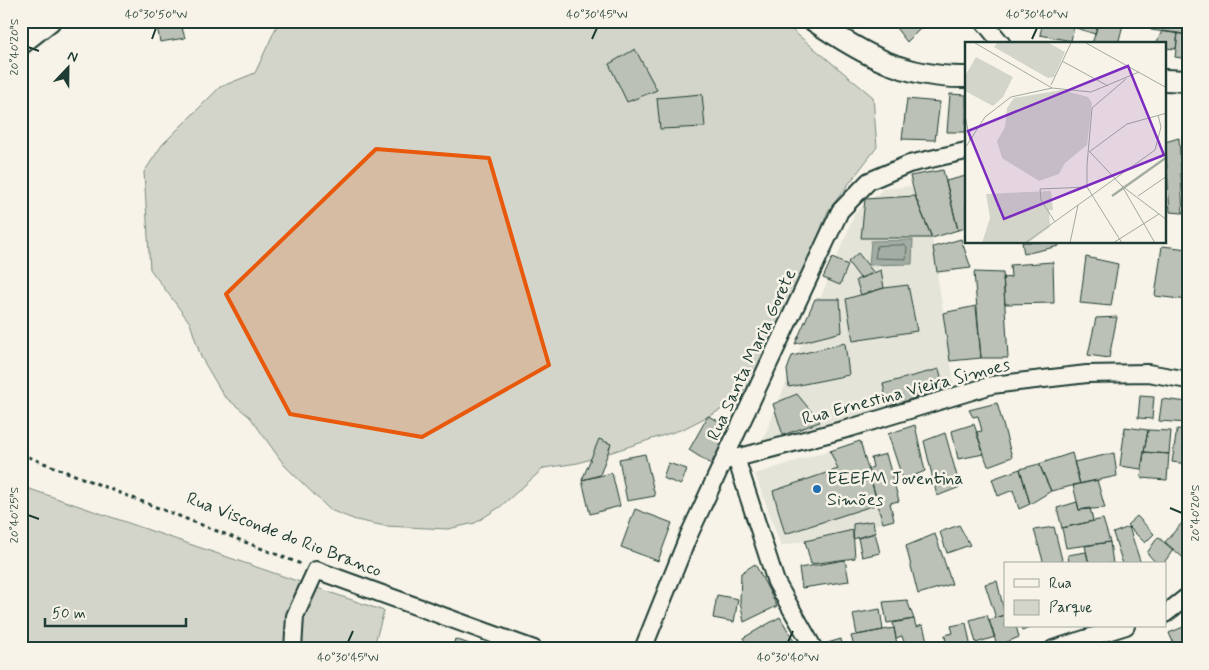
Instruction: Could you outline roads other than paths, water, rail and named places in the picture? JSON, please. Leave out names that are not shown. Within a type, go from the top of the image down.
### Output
[{"type":"street","points":[[21,44],[50,21]]},
{"type":"street","points":[[814,21],[856,50],[900,69],[950,77],[965,77]]},
{"type":"street","points":[[983,21],[1000,42]]},
{"type":"street","name":"Rua Santa Maria Gorete","points":[[643,649],[688,537],[731,459],[840,211],[869,181],[909,164],[965,151]]},
{"type":"street","name":"Rua Ernestina Vieira Simoes","points":[[731,459],[850,428],[992,385],[1054,376],[1087,374],[1148,373],[1188,380]]},
{"type":"street","points":[[731,459],[776,582],[814,649]]},
{"type":"street","name":"Rua Visconde do Rio Branco","points":[[293,649],[295,616],[316,570],[534,649]]},
{"type":"street","points":[[1166,613],[1188,596]]},
{"type":"street","points":[[1053,649],[1120,628]]},
{"type":"water","points":[[913,240],[912,264],[869,265],[871,241]]},
{"type":"place","name":"EEEFM Joventina Simões","points":[[817,489]]}]
